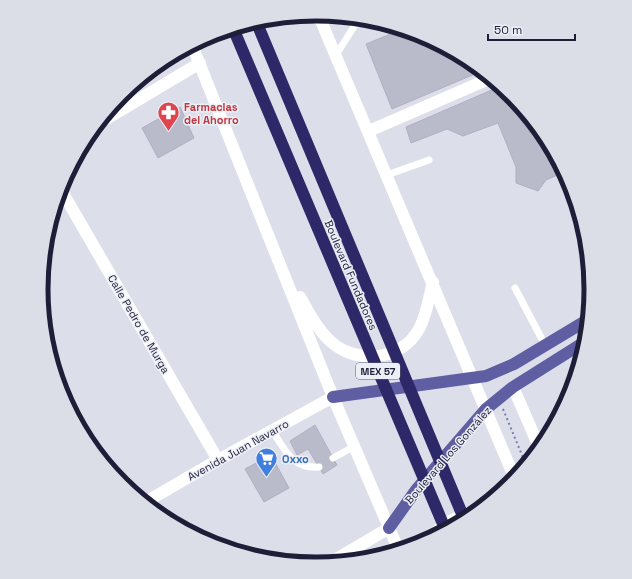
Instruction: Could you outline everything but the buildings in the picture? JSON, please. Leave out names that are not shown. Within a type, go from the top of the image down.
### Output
[{"type":"highway","name":"Boulevard Fundadores","points":[[259,27],[462,515]]},
{"type":"highway","name":"Boulevard Fundadores","points":[[235,33],[444,525]]},
{"type":"main road","points":[[321,21],[513,472]]},
{"type":"main road","points":[[194,50],[333,397],[397,546]]},
{"type":"main road","points":[[110,117],[200,64]]},
{"type":"main road","points":[[369,131],[485,81]]},
{"type":"main road","name":"Calle Pedro de Murga","points":[[65,196],[218,460]]},
{"type":"main road","points":[[280,263],[326,338],[340,349],[356,356],[373,357],[393,353],[408,344],[420,327],[433,282]]},
{"type":"main road","points":[[333,397],[474,379],[494,373],[514,364],[582,323]]},
{"type":"main road","name":"Boulevard Los González","points":[[389,528],[416,490],[486,409],[513,387],[578,346]]},
{"type":"main road","points":[[513,387],[537,442]]},
{"type":"main road","name":"Avenida Juan Navarro","points":[[149,500],[218,460],[333,397]]},
{"type":"main road","points":[[442,526],[445,523],[460,516]]},
{"type":"main road","points":[[341,557],[389,528]]},
{"type":"lane","points":[[336,55],[353,23]]},
{"type":"lane","points":[[387,175],[429,160]]},
{"type":"lane","points":[[515,288],[546,345]]},
{"type":"lane","points":[[272,430],[289,456],[297,464],[319,467]]},
{"type":"lane","points":[[333,458],[355,446]]},
{"type":"place","name":"Farmacias del Ahorro","points":[[168,132]]},
{"type":"place","name":"Oxxo","points":[[267,478]]}]
